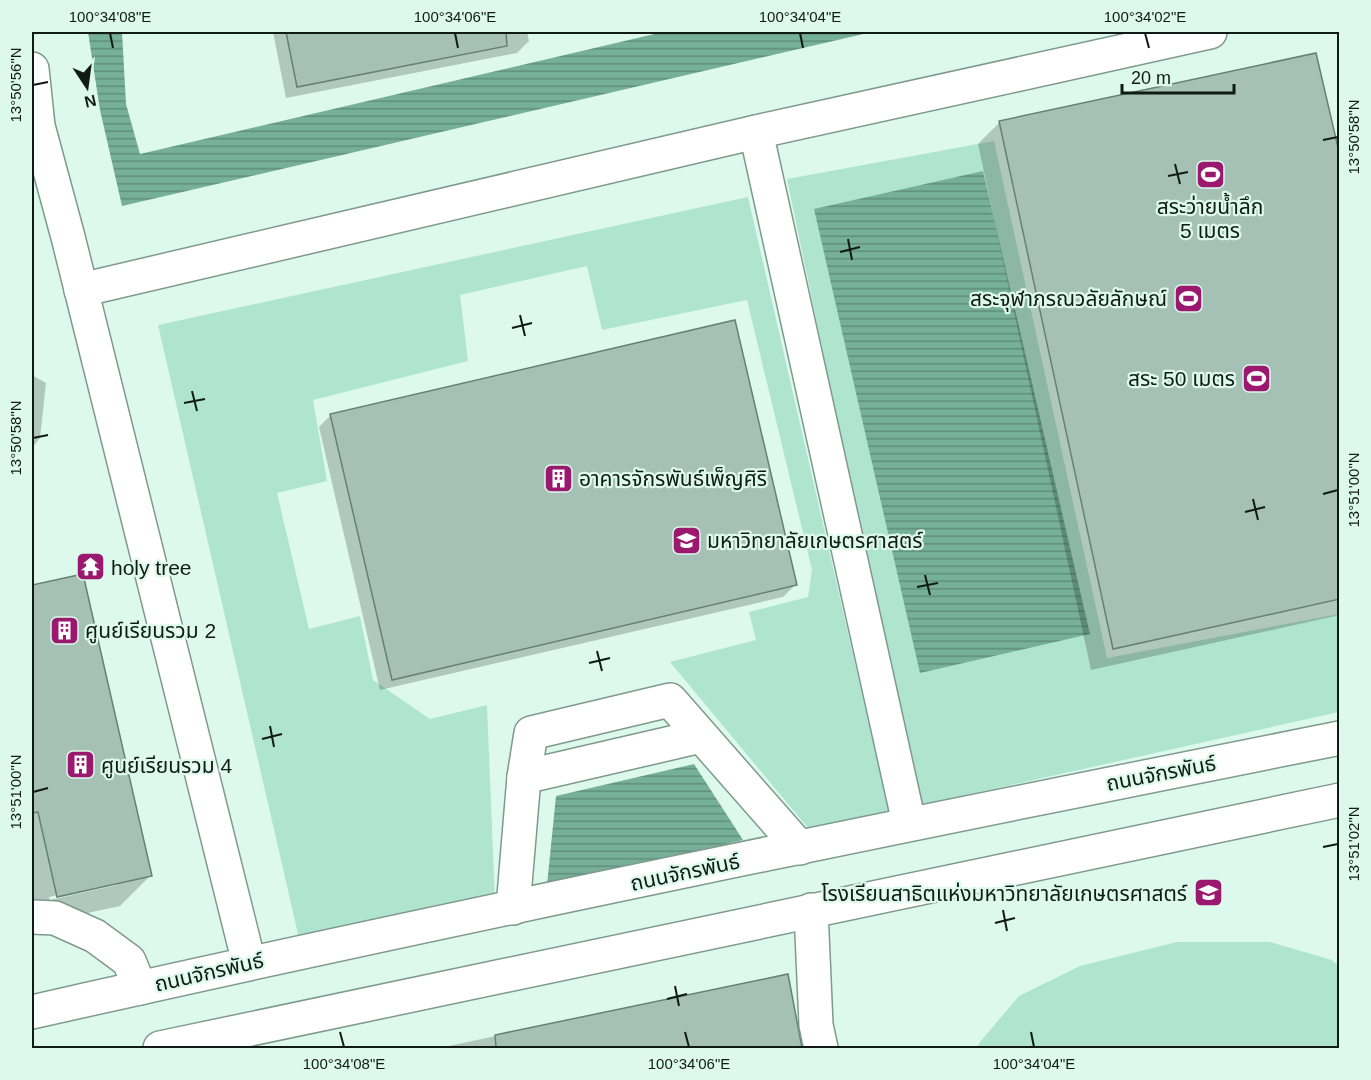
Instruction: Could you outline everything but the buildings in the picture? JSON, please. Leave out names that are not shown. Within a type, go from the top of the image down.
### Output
[{"type":"lane","points":[[81,290],[756,132],[1210,32]]},
{"type":"lane","points":[[32,69],[35,127],[81,290],[249,963]]},
{"type":"lane","points":[[756,132],[909,823]]},
{"type":"lane","points":[[513,908],[524,777],[531,733],[670,700],[800,848]]},
{"type":"lane","points":[[524,777],[701,736]]},
{"type":"lane","name":"ถนนจักรพันธ์","points":[[32,1012],[249,963],[800,848],[909,823],[1340,738]]},
{"type":"lane","points":[[160,1048],[1340,800]]},
{"type":"lane","points":[[811,910],[816,1025],[821,1048]]},
{"type":"lane","points":[[32,917],[55,918],[95,936],[129,961],[140,988]]},
{"type":"shaded area","points":[[88,32],[122,32],[126,104],[140,154],[663,32],[872,32],[122,206],[100,110]]},
{"type":"shaded area","points":[[994,141],[1107,658],[1339,614],[1339,712],[917,806],[787,179]]},
{"type":"shaded area","points":[[983,171],[1090,634],[920,673],[814,209]]},
{"type":"shaded area","points":[[748,197],[890,816],[813,834],[670,662],[756,640],[749,612],[808,597],[812,570],[747,300],[602,330],[587,266],[460,295],[468,361],[313,400],[327,481],[277,493],[309,629],[360,616],[373,680],[430,719],[487,705],[495,902],[301,947],[158,325]]},
{"type":"shaded area","points":[[694,764],[743,840],[547,885],[556,796]]},
{"type":"shaded area","points":[[1177,942],[1270,942],[1332,960],[1339,966],[1339,1048],[977,1048],[1019,996],[1080,966]]},
{"type":"place","name":"สระว่ายน้ำลึก 5 เมตร","points":[[1210,175]]},
{"type":"place","name":"สระจุฬาภรณวลัยลักษณ์","points":[[1188,298]]},
{"type":"place","name":"สระ 50 เมตร","points":[[1256,378]]},
{"type":"place","name":"อาคารจักรพันธ์เพ็ญศิริ","points":[[558,478]]},
{"type":"place","name":"มหาวิทยาลัยเกษตรศาสตร์","points":[[686,540]]},
{"type":"place","name":"holy tree","points":[[90,567]]},
{"type":"place","name":"ศูนย์เรียนรวม 2","points":[[64,630]]},
{"type":"place","name":"ศูนย์เรียนรวม 4","points":[[80,765]]},
{"type":"place","name":"โรงเรียนสาธิตแห่งมหาวิทยาลัยเกษตรศาสตร์","points":[[1208,893]]}]
